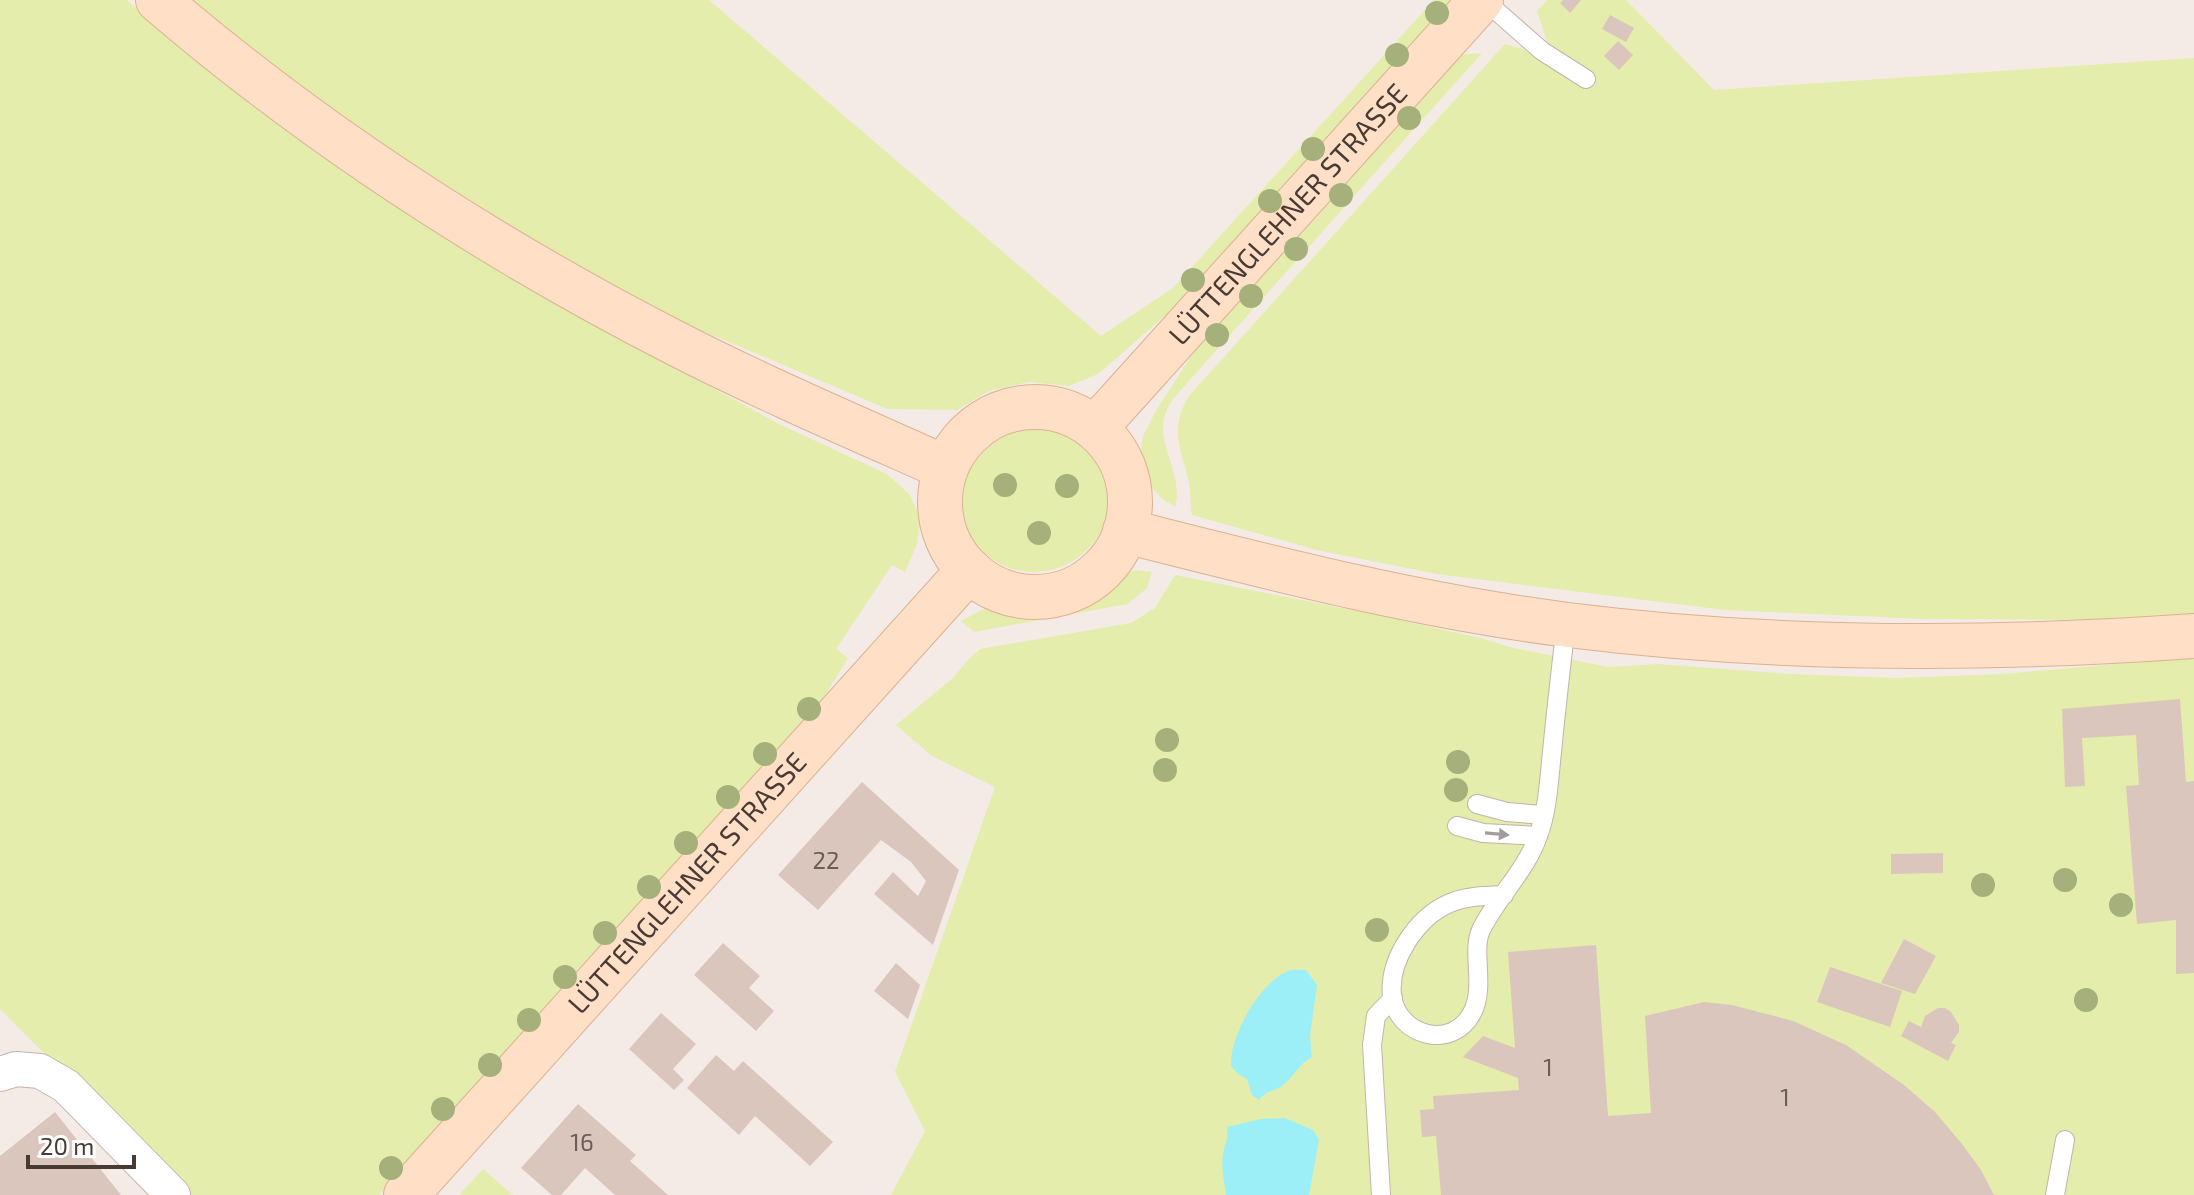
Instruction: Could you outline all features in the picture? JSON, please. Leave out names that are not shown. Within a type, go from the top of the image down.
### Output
[{"type":"main road","points":[[158,0],[326,130],[439,208],[545,273],[692,351],[803,405],[946,468]]},
{"type":"main road","name":"LÜTTENGLEHNER STRASSE","points":[[1095,428],[1483,0]]},
{"type":"main road","points":[[1013,409],[1056,410],[1081,418],[1095,428],[1119,458],[1130,496],[1125,531],[1117,548],[1100,570],[1078,586],[1042,597],[1004,592],[969,570],[949,541],[943,524],[941,486],[955,451],[980,424],[1013,409]]},
{"type":"main road","points":[[1125,531],[1374,591],[1566,625],[1670,636],[1795,644],[1923,647],[2065,645],[2194,636]]},
{"type":"main road","name":"LÜTTENGLEHNER STRASSE","points":[[406,1195],[969,570]]},
{"type":"street","points":[[0,1074],[16,1069],[40,1071],[66,1086],[173,1195]]},
{"type":"lane","points":[[1483,0],[1542,51],[1586,79]]},
{"type":"lane","points":[[1504,895],[1471,896],[1447,904],[1423,922],[1397,960],[1392,981],[1393,998],[1399,1015],[1420,1033],[1437,1036],[1457,1030],[1472,1015],[1479,996],[1480,932],[1523,868],[1538,836],[1566,625]]},
{"type":"lane","points":[[1477,804],[1507,812],[1543,815]]},
{"type":"lane","points":[[1457,826],[1483,833],[1538,836]]},
{"type":"lane","points":[[1381,1195],[1372,1045],[1376,1016],[1393,998]]},
{"type":"lane","points":[[2055,1195],[2065,1140]]},
{"type":"green space","points":[[0,0],[127,0],[145,16],[534,291],[779,424],[887,474],[910,495],[920,518],[917,544],[905,572],[892,565],[836,649],[848,658],[818,707],[379,1195],[185,1195],[0,1009]]},
{"type":"green space","points":[[188,0],[709,0],[1101,336],[1173,288],[1434,0],[1458,0],[1183,300],[1098,374],[1069,386],[1029,382],[989,391],[957,410],[887,409],[684,323],[557,255],[344,121]]},
{"type":"green space","points":[[1547,0],[1626,0],[1714,90],[2194,58],[2194,614],[2116,620],[1924,619],[1725,610],[1437,574],[1317,550],[1192,515],[1189,483],[1178,440],[1179,420],[1188,397],[1505,44],[1540,54],[1583,82],[1595,84],[1549,47],[1537,11]]},
{"type":"green space","points":[[1482,53],[1172,400],[1163,429],[1176,484],[1175,507],[1160,497],[1149,484],[1141,453],[1143,436],[1202,339],[1458,55]]},
{"type":"green space","points":[[1034,422],[1063,428],[1087,444],[1103,468],[1109,497],[1103,526],[1087,550],[1063,566],[1034,572],[1005,566],[981,550],[965,526],[959,497],[965,468],[981,444],[1005,428]]},
{"type":"green space","points":[[1135,570],[1152,572],[1147,588],[1128,604],[974,632],[961,621],[991,605],[1053,609],[1083,598],[1115,577]]},
{"type":"green space","points":[[1175,575],[1382,616],[1608,667],[1658,664],[1896,678],[2004,674],[2194,657],[2194,1195],[891,1195],[925,1131],[895,1072],[995,787],[932,756],[896,725],[953,678],[980,649],[1131,623],[1155,608]]},
{"type":"green space","points":[[483,1169],[513,1195],[459,1195]]},
{"type":"water","points":[[1306,970],[1317,985],[1310,1036],[1312,1057],[1282,1086],[1259,1100],[1252,1095],[1247,1079],[1231,1066],[1235,1040],[1248,1012],[1267,986],[1288,971]]},
{"type":"water","points":[[1285,1118],[1313,1130],[1319,1140],[1309,1195],[1226,1195],[1222,1164],[1227,1127],[1261,1119]]},
{"type":"building","points":[[1563,0],[1581,0],[1570,13],[1560,3]]},
{"type":"building","points":[[1610,15],[1634,28],[1626,42],[1602,29]]},
{"type":"building","points":[[1618,41],[1633,55],[1619,70],[1604,56]]},
{"type":"building","points":[[2180,699],[2186,782],[2194,781],[2194,973],[2176,974],[2176,920],[2137,924],[2126,786],[2139,785],[2136,735],[2082,738],[2085,786],[2065,787],[2062,709]]},
{"type":"building","points":[[862,782],[959,870],[933,945],[874,894],[893,872],[918,896],[926,881],[911,862],[881,840],[818,910],[778,875]]},
{"type":"building","points":[[1943,853],[1943,873],[1891,874],[1891,854]]},
{"type":"building","points":[[1904,939],[1936,956],[1915,994],[1881,983]]},
{"type":"building","points":[[723,943],[760,976],[749,988],[774,1011],[756,1031],[694,975]]},
{"type":"building","points":[[1596,945],[1608,1116],[1651,1113],[1645,1016],[1704,1002],[1732,1005],[1793,1021],[1846,1045],[1904,1085],[1935,1112],[1962,1144],[1994,1195],[1441,1195],[1436,1136],[1422,1137],[1420,1110],[1434,1109],[1433,1096],[1519,1090],[1518,1078],[1463,1057],[1483,1036],[1515,1048],[1508,952]]},
{"type":"building","points":[[896,963],[920,985],[908,1019],[874,991]]},
{"type":"building","points":[[1830,967],[1902,991],[1890,1027],[1817,1002]]},
{"type":"building","points":[[1938,1008],[1951,1012],[1959,1025],[1959,1032],[1951,1043],[1956,1045],[1948,1061],[1901,1036],[1909,1021],[1921,1027],[1925,1016]]},
{"type":"building","points":[[661,1013],[696,1044],[673,1069],[684,1080],[674,1090],[629,1049]]},
{"type":"building","points":[[716,1055],[734,1071],[743,1061],[833,1142],[810,1166],[755,1116],[739,1135],[687,1088]]},
{"type":"building","points":[[578,1104],[636,1155],[630,1161],[668,1195],[615,1195],[585,1168],[561,1195],[552,1195],[521,1168]]},
{"type":"building","points":[[55,1112],[121,1195],[0,1195],[0,1156]]}]
